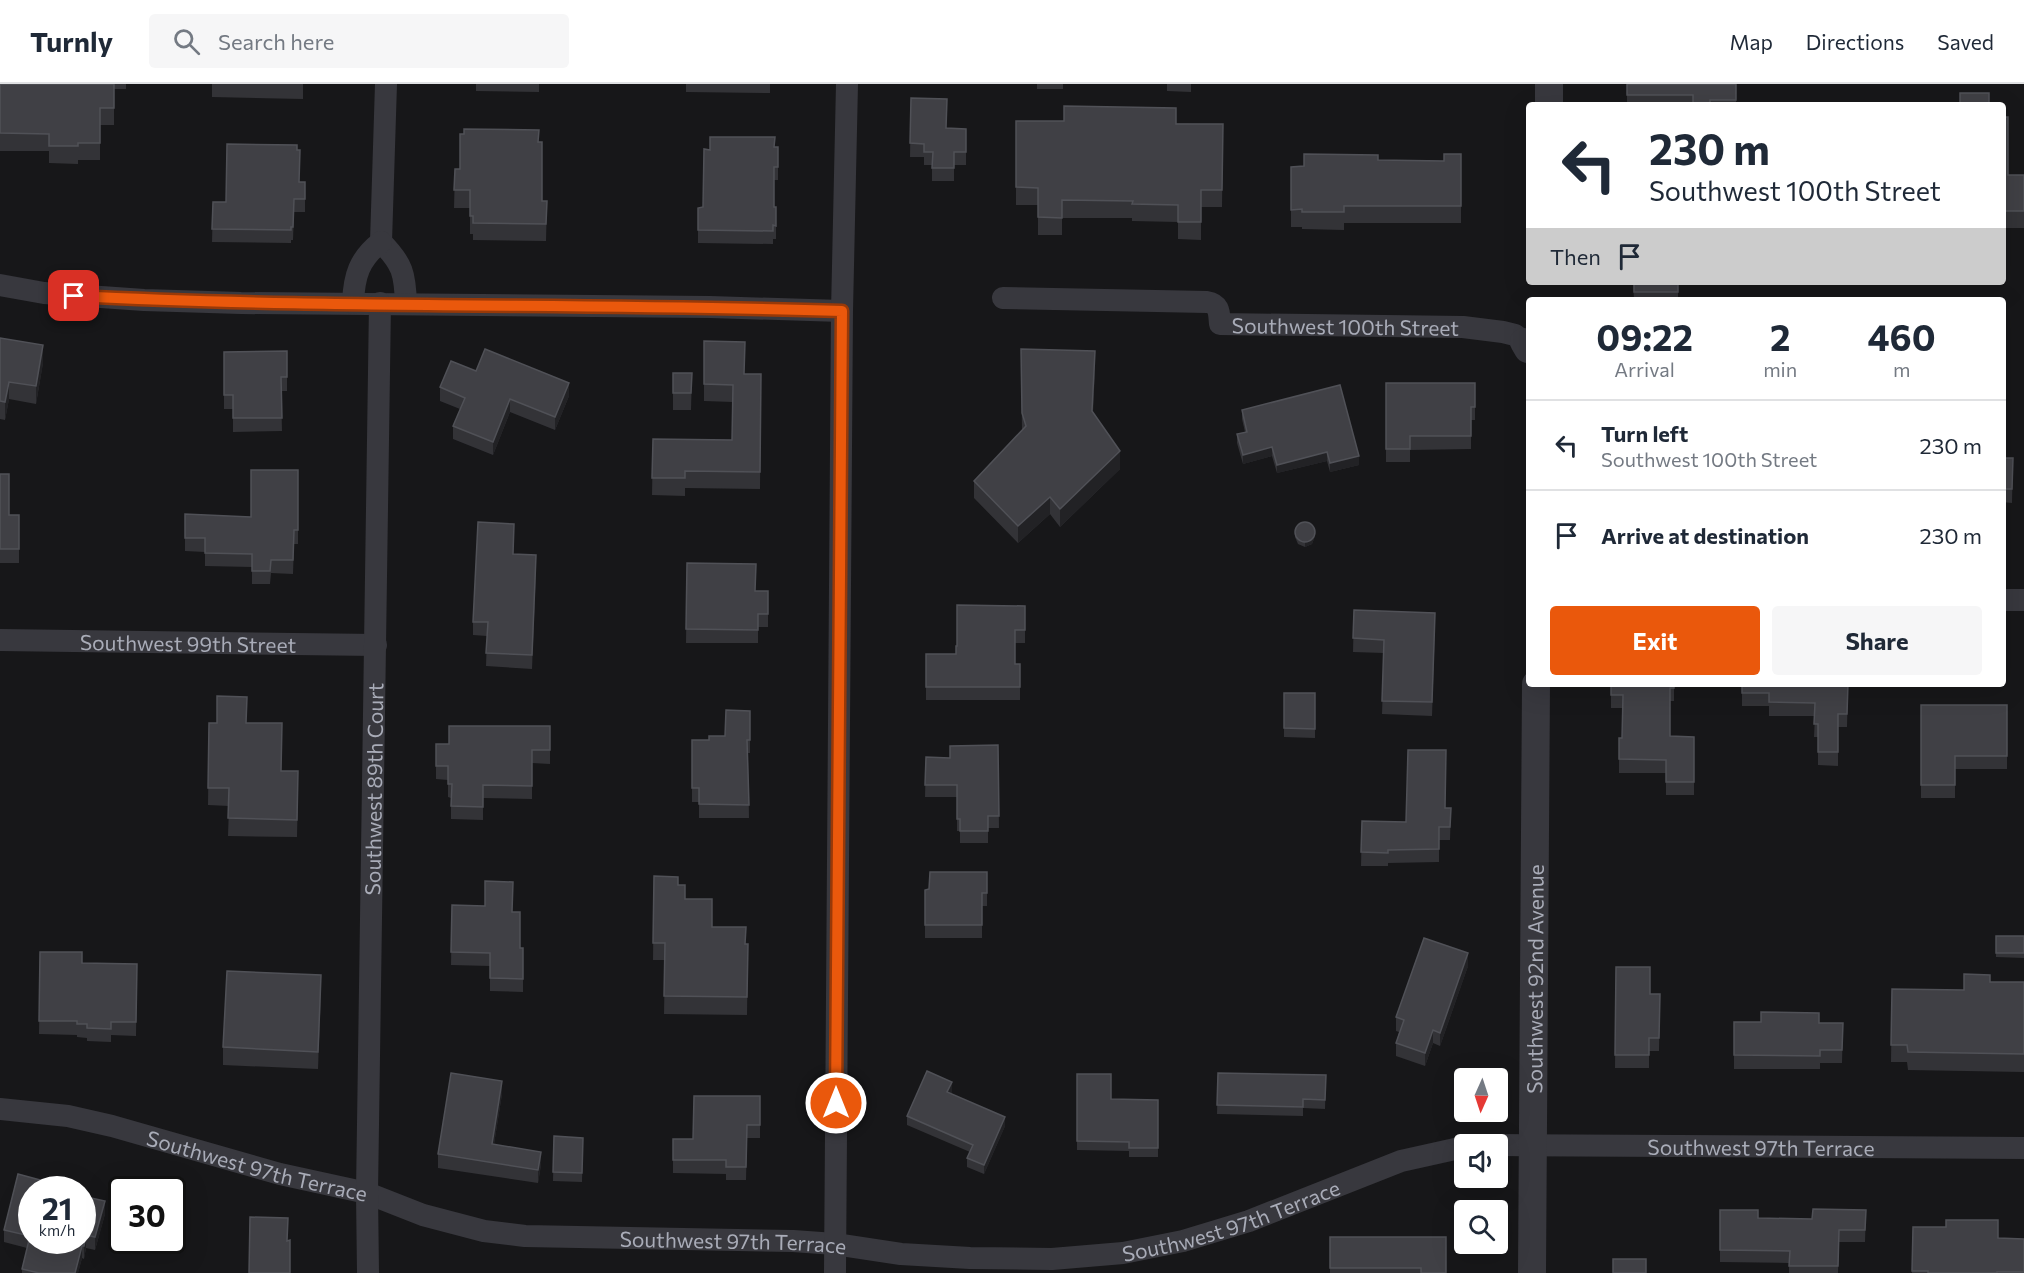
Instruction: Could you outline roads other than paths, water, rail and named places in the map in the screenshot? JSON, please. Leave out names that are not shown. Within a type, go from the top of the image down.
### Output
[{"type":"street","points":[[386,84],[381,242],[396,257],[402,271],[406,304]]},
{"type":"street","points":[[835,1273],[842,311],[847,84]]},
{"type":"street","points":[[1549,84],[1549,102]]},
{"type":"street","points":[[353,303],[356,277],[362,263],[369,252],[381,242]]},
{"type":"street","points":[[0,285],[44,293],[132,300],[710,307],[842,311]]},
{"type":"street","name":"Southwest 100th Street","points":[[1003,297],[1207,302],[1213,303],[1218,308],[1220,324],[1462,327],[1515,335],[1526,345]]},
{"type":"street","name":"Southwest 89th Court","points":[[368,1273],[367,1193],[380,303]]},
{"type":"street","points":[[2006,600],[2024,600]]},
{"type":"street","name":"Southwest 99th Street","points":[[0,640],[376,645]]},
{"type":"street","name":"Southwest 92nd Avenue","points":[[1532,1273],[1536,687]]},
{"type":"street","name":"Southwest 97th Terrace","points":[[0,1109],[68,1116],[112,1126],[280,1174],[367,1193],[448,1223],[506,1235],[835,1244],[901,1254],[1000,1259],[1087,1258],[1152,1249],[1249,1221],[1401,1161],[1454,1149]]},
{"type":"street","name":"Southwest 97th Terrace","points":[[1508,1145],[2024,1148]]}]
